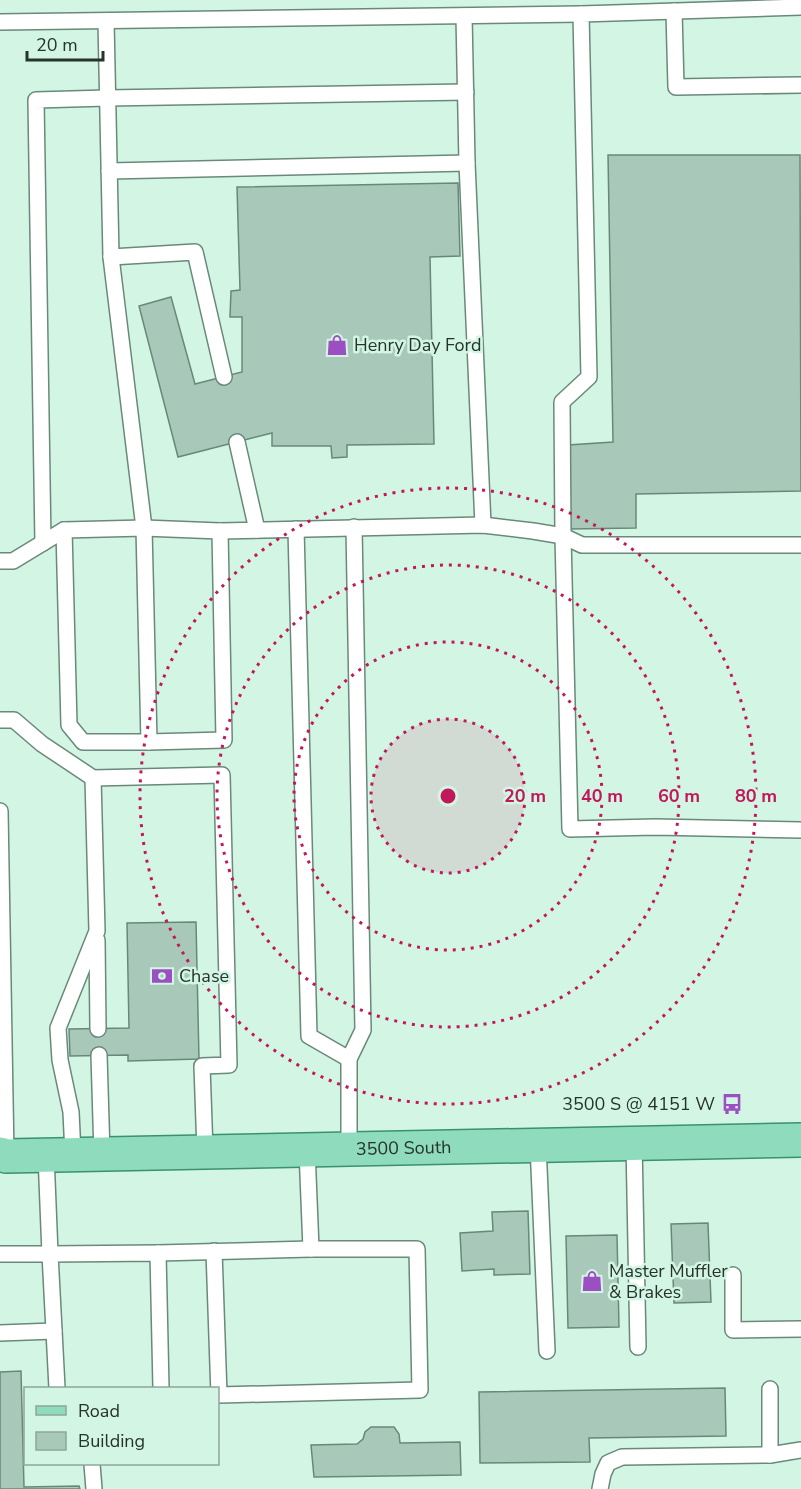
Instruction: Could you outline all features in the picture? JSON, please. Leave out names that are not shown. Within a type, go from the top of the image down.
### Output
[{"type":"main road","name":"3500 South","points":[[2,1156],[801,1140]]},
{"type":"lane","points":[[0,22],[581,14],[801,7]]},
{"type":"lane","points":[[674,11],[676,87],[801,85]]},
{"type":"lane","points":[[581,14],[589,377],[562,402],[570,829],[655,827],[801,830]]},
{"type":"lane","points":[[464,16],[467,163],[483,525]]},
{"type":"lane","points":[[106,21],[111,257],[144,528],[149,742]]},
{"type":"lane","points":[[43,543],[36,100],[466,92]]},
{"type":"lane","points":[[109,171],[467,163]]},
{"type":"lane","points":[[111,257],[195,252],[224,377]]},
{"type":"lane","points":[[237,442],[257,530]]},
{"type":"lane","points":[[0,561],[13,561],[64,530],[144,528],[220,531],[483,525],[563,536],[582,545],[801,545]]},
{"type":"lane","points":[[296,528],[309,1036],[349,1059]]},
{"type":"lane","points":[[349,1149],[349,1059],[363,1030],[354,528]]},
{"type":"lane","points":[[64,530],[69,726],[83,742],[224,740],[220,531]]},
{"type":"lane","points":[[0,720],[14,720],[42,744],[93,778],[222,775],[229,1065],[202,1066],[205,1152]]},
{"type":"lane","points":[[93,778],[98,1029]]},
{"type":"lane","points":[[0,811],[2,1156]]},
{"type":"lane","points":[[74,1154],[71,1112],[60,1060],[58,1028],[97,931]]},
{"type":"lane","points":[[57,1387],[50,1254],[99,1055]]},
{"type":"lane","points":[[634,1143],[638,1347]]},
{"type":"lane","points":[[538,1145],[547,1351]]},
{"type":"lane","points":[[307,1150],[310,1249]]},
{"type":"lane","points":[[0,1254],[417,1249],[420,1390],[219,1395]]},
{"type":"lane","points":[[213,1251],[219,1387]]},
{"type":"lane","points":[[158,1253],[161,1387]]},
{"type":"lane","points":[[733,1275],[734,1330],[801,1329]]},
{"type":"lane","points":[[0,1333],[54,1331]]},
{"type":"lane","points":[[770,1389],[770,1455]]},
{"type":"lane","points":[[600,1489],[608,1463],[622,1457],[770,1455],[801,1450]]},
{"type":"lane","points":[[92,1465],[94,1489]]},
{"type":"building","points":[[608,155],[800,155],[801,491],[636,494],[636,528],[569,529],[568,445],[613,442]]},
{"type":"building","name":"Henry Day Ford","points":[[458,183],[460,256],[430,257],[434,444],[347,445],[347,457],[332,458],[331,446],[272,446],[272,433],[178,457],[139,306],[171,297],[195,384],[242,372],[242,317],[230,317],[231,291],[240,290],[237,187]]},
{"type":"building","name":"Chase","points":[[196,922],[199,1059],[128,1061],[128,1055],[70,1056],[69,1029],[129,1028],[127,923]]},
{"type":"building","points":[[528,1211],[530,1274],[494,1275],[494,1269],[462,1271],[460,1233],[493,1231],[492,1212]]},
{"type":"building","points":[[708,1223],[711,1302],[674,1303],[671,1224]]},
{"type":"building","name":"Master Muffler & Brakes","points":[[617,1235],[619,1327],[568,1328],[566,1236]]},
{"type":"building","points":[[21,1371],[24,1487],[79,1486],[80,1489],[0,1489],[0,1372]]},
{"type":"building","points":[[725,1388],[726,1436],[589,1438],[590,1462],[480,1463],[479,1392]]},
{"type":"building","points":[[371,1427],[394,1427],[399,1434],[400,1443],[460,1442],[461,1475],[314,1477],[311,1445],[357,1444]]},
{"type":"place","name":"Henry Day Ford","points":[[337,345]]},
{"type":"place","name":"Chase","points":[[162,976]]},
{"type":"place","name":"3500 S @ 4151 W","points":[[732,1104]]},
{"type":"place","name":"Master Muffler & Brakes","points":[[592,1281]]}]
